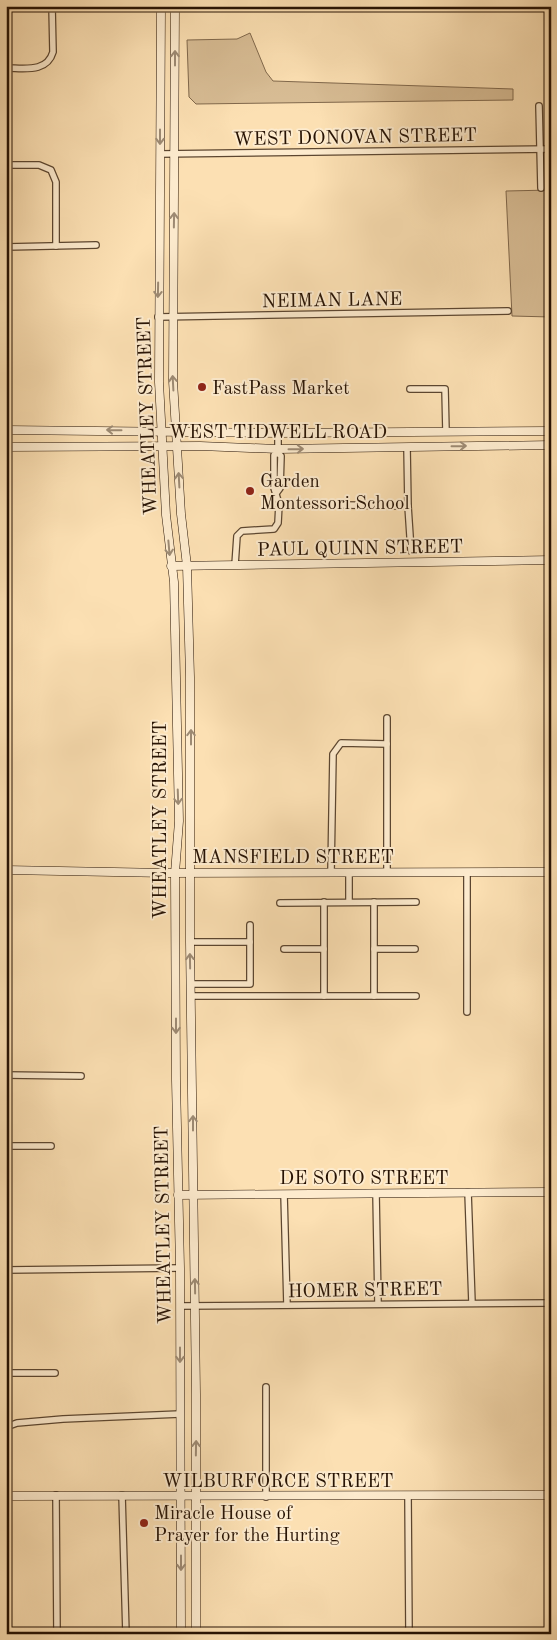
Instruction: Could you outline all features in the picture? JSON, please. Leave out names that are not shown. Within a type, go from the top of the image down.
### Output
[{"type":"main road","name":"WHEATLEY STREET","points":[[161,6],[158,317],[170,566],[174,582],[179,821],[175,873],[176,1088],[180,1268],[181,1634]]},
{"type":"main road","name":"WHEATLEY STREET","points":[[175,6],[173,381],[181,514],[187,566],[190,668],[190,942],[196,1394],[196,1634]]},
{"type":"main road","name":"WEST TIDWELL ROAD","points":[[6,430],[278,434],[551,431]]},
{"type":"main road","points":[[41,430],[42,447]]},
{"type":"main road","points":[[484,432],[485,445]]},
{"type":"main road","name":"WEST TIDWELL ROAD","points":[[6,447],[178,446],[278,451],[551,445]]},
{"type":"main road","name":"PAUL QUINN STREET","points":[[170,566],[551,560]]},
{"type":"main road","points":[[176,669],[190,668]]},
{"type":"main road","points":[[177,771],[191,770]]},
{"type":"main road","name":"MANSFIELD STREET","points":[[6,870],[175,873],[551,872]]},
{"type":"main road","points":[[176,984],[191,984]]},
{"type":"main road","points":[[176,1088],[193,1088]]},
{"type":"main road","name":"DE SOTO STREET","points":[[178,1195],[551,1192]]},
{"type":"main road","points":[[180,1394],[196,1394]]},
{"type":"main road","name":"WILBURFORCE STREET","points":[[6,1496],[551,1495]]},
{"type":"street","points":[[6,68],[44,66],[51,59],[53,52],[52,6]]},
{"type":"street","points":[[539,106],[540,188]]},
{"type":"street","name":"WEST DONOVAN STREET","points":[[160,154],[551,149]]},
{"type":"street","points":[[6,165],[46,166],[54,176],[56,190],[56,246]]},
{"type":"street","points":[[6,247],[96,245]]},
{"type":"street","name":"NEIMAN LANE","points":[[158,317],[508,311]]},
{"type":"street","points":[[410,390],[445,389],[446,432]]},
{"type":"street","points":[[236,565],[237,536],[242,532],[274,530],[278,523],[279,504],[277,492],[274,488],[274,455],[278,451],[278,434]]},
{"type":"street","points":[[406,447],[408,456],[408,506],[411,551]]},
{"type":"street","points":[[279,504],[408,506]]},
{"type":"street","points":[[386,718],[386,872]]},
{"type":"street","points":[[331,872],[333,754],[342,743],[386,744]]},
{"type":"street","points":[[348,872],[349,902]]},
{"type":"street","points":[[467,872],[467,1012]]},
{"type":"street","points":[[324,902],[324,996]]},
{"type":"street","points":[[374,902],[374,996]]},
{"type":"street","points":[[280,903],[416,902]]},
{"type":"street","points":[[191,984],[250,984],[250,925]]},
{"type":"street","points":[[190,942],[250,942]]},
{"type":"street","points":[[374,949],[415,948]]},
{"type":"street","points":[[284,949],[324,949]]},
{"type":"street","points":[[191,996],[416,996]]},
{"type":"street","points":[[6,1075],[81,1076]]},
{"type":"street","points":[[6,1146],[51,1146]]},
{"type":"street","points":[[468,1192],[472,1304]]},
{"type":"street","points":[[376,1193],[378,1304]]},
{"type":"street","points":[[284,1194],[287,1305]]},
{"type":"street","points":[[6,1270],[180,1268]]},
{"type":"street","name":"HOMER STREET","points":[[180,1306],[551,1303]]},
{"type":"street","points":[[6,1373],[55,1373]]},
{"type":"street","points":[[266,1387],[266,1496]]},
{"type":"street","points":[[6,1427],[17,1423],[64,1419],[180,1414]]},
{"type":"street","points":[[56,1495],[57,1634]]},
{"type":"street","points":[[122,1496],[126,1634]]},
{"type":"street","points":[[408,1496],[409,1633]]},
{"type":"shaded area","points":[[250,33],[266,72],[273,81],[513,89],[513,100],[196,104],[189,97],[187,40],[237,39]]},
{"type":"shaded area","points":[[551,190],[551,317],[512,316],[506,191]]},
{"type":"place","name":"FastPass Market","points":[[202,387]]},
{"type":"place","name":"Garden Montessori School","points":[[250,491]]},
{"type":"place","name":"Miracle House of Prayer for the Hurting","points":[[144,1523]]}]
